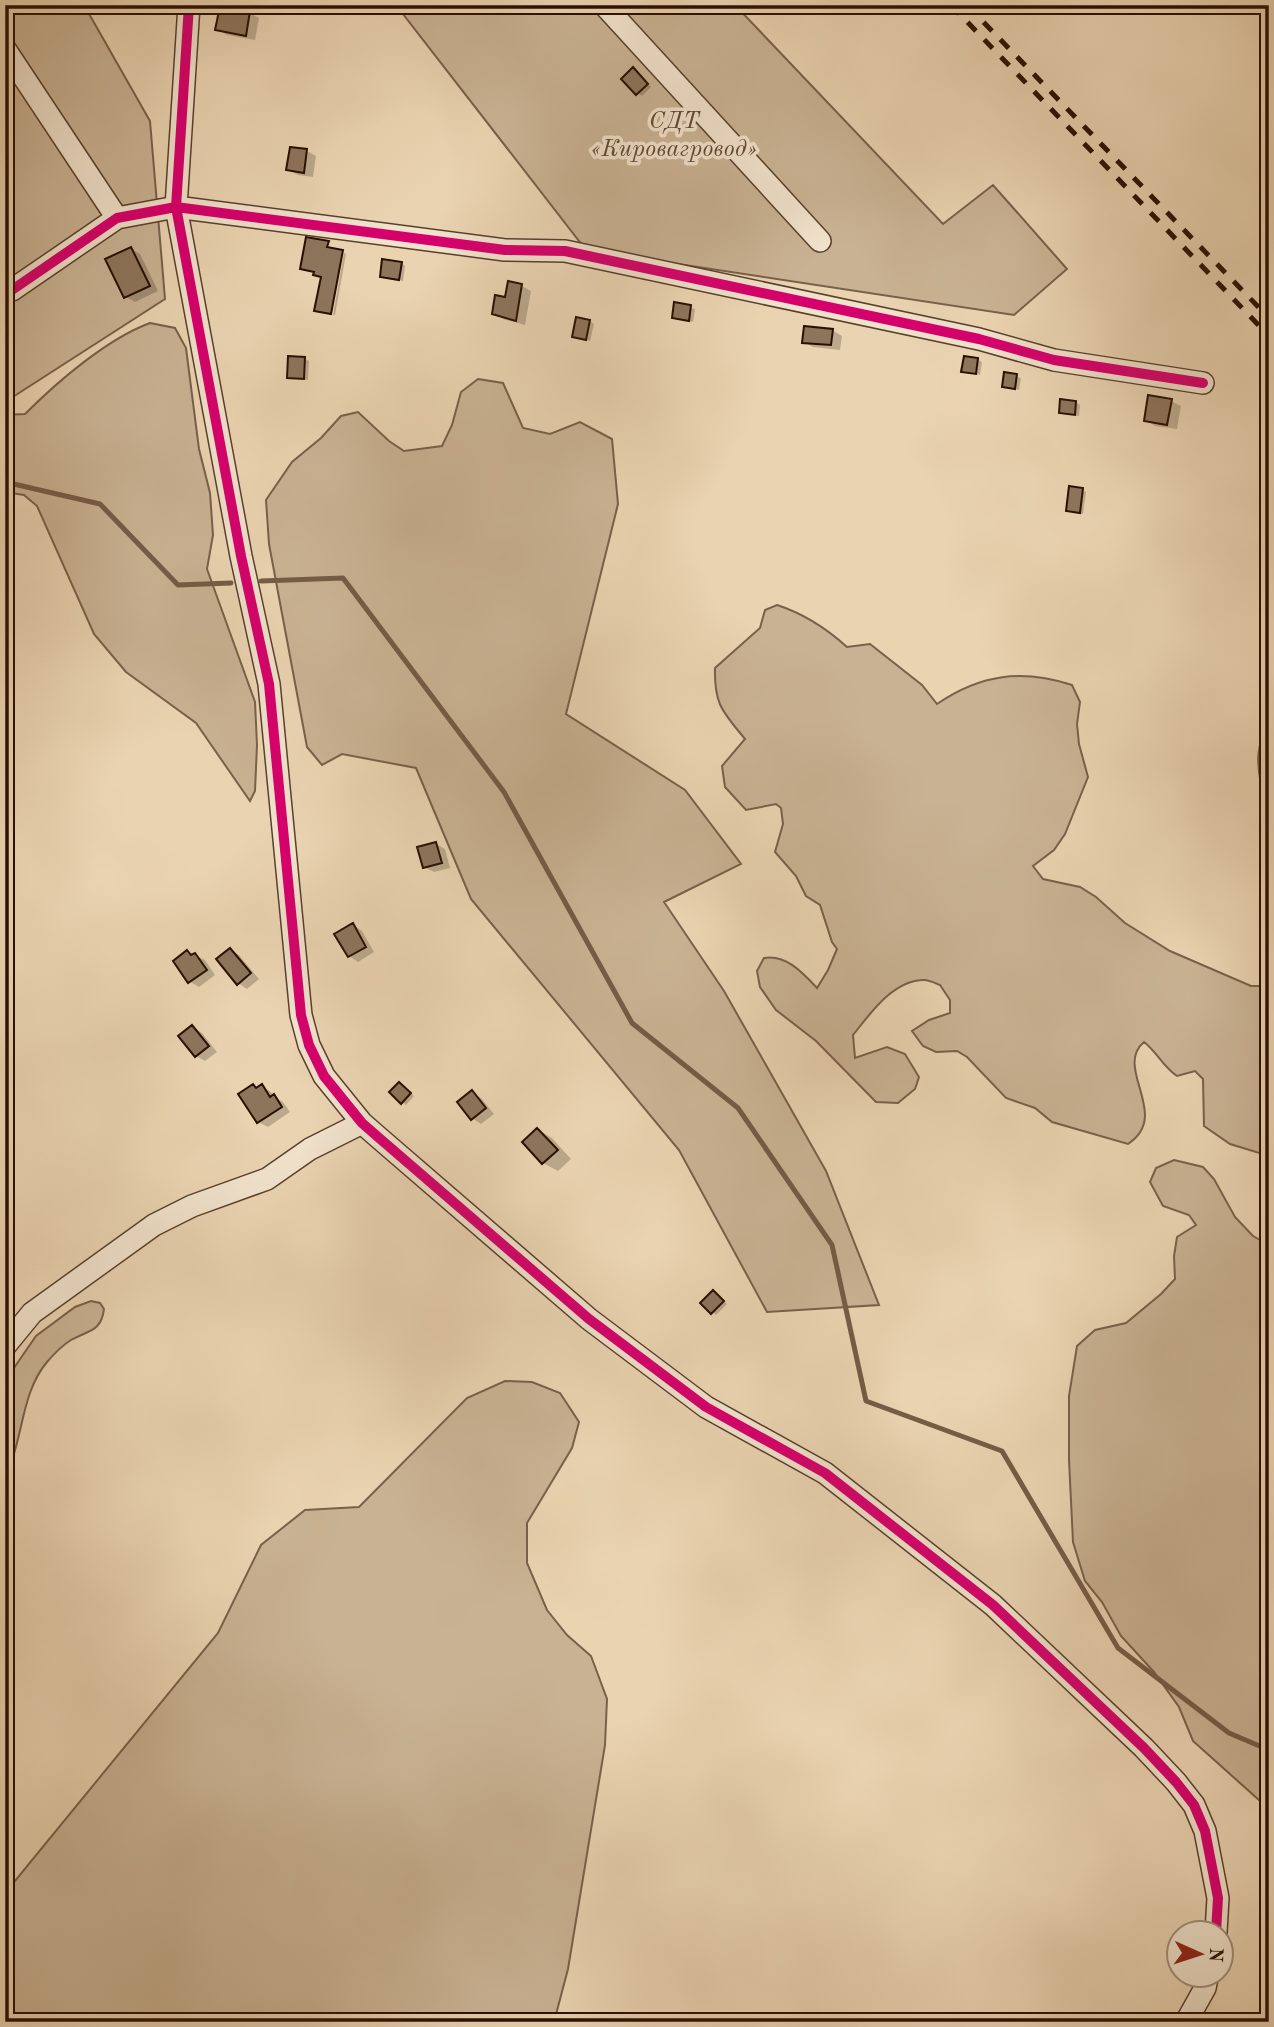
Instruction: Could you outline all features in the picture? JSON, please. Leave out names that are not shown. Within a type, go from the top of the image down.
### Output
[{"type":"street","points":[[189,5],[176,207],[241,556],[269,684],[301,1015],[309,1045],[324,1076],[362,1124],[589,1319],[706,1407],[825,1473],[993,1605],[1104,1709],[1177,1782],[1194,1805],[1205,1831],[1213,1864],[1218,1898],[1217,1918]]},
{"type":"street","points":[[604,5],[820,240]]},
{"type":"street","points":[[5,49],[117,218]]},
{"type":"street","points":[[5,292],[12,290],[117,218],[176,207],[505,250],[565,251],[979,339],[1054,360],[1203,383]]},
{"type":"street","points":[[5,1346],[32,1313],[154,1225],[192,1206],[267,1179],[310,1149],[362,1124]]},
{"type":"street","points":[[1186,2022],[1205,1988]]},
{"type":"green space","points":[[5,5],[84,5],[150,121],[165,299],[5,402]]},
{"type":"green space","name":"СДТ «Кировагровод»","points":[[396,5],[735,5],[943,224],[993,185],[1067,269],[1014,315],[586,250]]},
{"type":"green space","points":[[150,323],[175,328],[186,348],[199,449],[210,493],[213,535],[207,569],[255,702],[255,791],[250,801],[196,723],[126,672],[94,634],[37,506],[24,495],[5,492],[5,415],[25,414],[52,388],[100,350]]},
{"type":"green space","points":[[478,379],[503,383],[523,428],[550,434],[580,422],[612,439],[618,504],[566,714],[685,790],[741,864],[664,902],[724,991],[826,1171],[879,1305],[767,1312],[679,1150],[471,899],[416,768],[342,754],[322,765],[307,747],[269,544],[266,500],[292,462],[321,438],[341,416],[358,412],[404,451],[442,446],[452,425],[461,392]]},
{"type":"green space","points":[[777,605],[815,622],[847,647],[870,644],[922,685],[937,704],[970,686],[1002,677],[1036,677],[1072,685],[1080,702],[1077,724],[1079,744],[1088,777],[1065,834],[1054,850],[1033,866],[1043,879],[1080,887],[1096,897],[1125,923],[1170,951],[1251,986],[1269,986],[1269,1156],[1230,1144],[1204,1126],[1203,1079],[1195,1071],[1177,1076],[1144,1042],[1136,1053],[1135,1065],[1145,1119],[1140,1132],[1128,1144],[1052,1122],[1035,1108],[1006,1098],[967,1057],[957,1051],[936,1052],[923,1046],[912,1031],[929,1020],[950,1013],[950,1000],[940,985],[924,980],[902,986],[875,1008],[853,1035],[855,1058],[887,1047],[905,1054],[919,1077],[915,1089],[898,1103],[876,1102],[816,1041],[776,1010],[760,987],[757,971],[764,958],[787,962],[817,988],[837,949],[832,942],[820,905],[806,896],[796,876],[775,852],[783,824],[781,808],[776,804],[746,810],[725,787],[722,766],[745,739],[718,700],[715,668],[760,628],[765,610]]},
{"type":"green space","points":[[1269,723],[1269,787],[1261,784],[1258,760],[1262,738]]},
{"type":"green space","points":[[1174,1160],[1203,1167],[1214,1179],[1235,1217],[1253,1236],[1269,1245],[1269,1809],[1193,1741],[1179,1707],[1154,1672],[1121,1636],[1102,1602],[1085,1581],[1073,1542],[1069,1396],[1077,1346],[1095,1330],[1126,1323],[1175,1279],[1177,1237],[1196,1225],[1189,1215],[1163,1206],[1150,1182],[1156,1168]]},
{"type":"green space","points":[[91,1301],[100,1303],[104,1309],[100,1322],[93,1329],[61,1347],[38,1375],[5,1476],[5,1381],[36,1336],[75,1307]]},
{"type":"green space","points":[[505,1381],[532,1382],[560,1393],[579,1422],[572,1448],[527,1523],[527,1563],[547,1610],[567,1635],[591,1656],[607,1699],[605,1745],[568,1969],[554,2022],[5,2022],[5,1893],[218,1633],[261,1545],[305,1510],[359,1507],[467,1398]]},
{"type":"building","points":[[220,6],[250,11],[246,36],[215,30]]},
{"type":"building","points":[[633,67],[648,84],[636,95],[621,79]]},
{"type":"building","points":[[290,147],[307,149],[304,173],[286,170]]},
{"type":"building","points":[[306,237],[329,241],[327,247],[343,250],[331,314],[314,311],[321,277],[313,275],[314,272],[300,269]]},
{"type":"building","points":[[131,247],[150,286],[124,298],[105,259]]},
{"type":"building","points":[[382,259],[402,262],[399,280],[380,277]]},
{"type":"building","points":[[508,281],[522,284],[516,321],[492,314],[495,295],[505,297]]},
{"type":"building","points":[[674,302],[691,305],[689,321],[672,318]]},
{"type":"building","points":[[576,317],[590,320],[586,340],[572,337]]},
{"type":"building","points":[[804,326],[833,329],[831,345],[802,343]]},
{"type":"building","points":[[288,356],[305,357],[304,379],[287,378]]},
{"type":"building","points":[[964,356],[978,358],[976,374],[961,372]]},
{"type":"building","points":[[1004,372],[1017,374],[1015,389],[1002,387]]},
{"type":"building","points":[[1148,395],[1172,399],[1167,425],[1144,421]]},
{"type":"building","points":[[1060,399],[1076,401],[1075,415],[1059,413]]},
{"type":"building","points":[[1069,486],[1083,488],[1080,513],[1066,511]]},
{"type":"building","points":[[436,842],[442,863],[423,868],[417,847]]},
{"type":"building","points":[[353,923],[366,947],[348,957],[334,934]]},
{"type":"building","points":[[230,948],[251,973],[237,985],[216,959]]},
{"type":"building","points":[[187,950],[191,955],[195,953],[207,970],[188,983],[173,961]]},
{"type":"building","points":[[192,1025],[209,1046],[195,1057],[178,1036]]},
{"type":"building","points":[[399,1082],[411,1093],[401,1104],[389,1092]]},
{"type":"building","points":[[253,1084],[256,1088],[262,1084],[270,1097],[274,1094],[282,1107],[257,1123],[238,1094]]},
{"type":"building","points":[[472,1090],[486,1108],[471,1120],[457,1102]]},
{"type":"building","points":[[537,1128],[558,1150],[542,1164],[522,1142]]},
{"type":"building","points":[[713,1290],[724,1301],[711,1314],[700,1303]]},
{"type":"waterway","points":[[5,482],[100,504],[178,585],[231,583]]},
{"type":"waterway","points":[[261,581],[343,578],[504,792],[632,1023],[738,1108],[832,1245],[866,1401],[1002,1451],[1118,1648],[1229,1733],[1269,1750]]},
{"type":"railway","points":[[951,5],[1269,336]]},
{"type":"railway","points":[[967,5],[1269,318]]},
{"type":"cycle path","points":[[189,5],[176,207],[241,556],[269,684],[301,1015],[309,1045],[324,1076],[362,1123],[589,1319],[706,1407],[825,1473],[993,1605],[1144,1748],[1194,1805],[1205,1831],[1218,1898],[1217,1918]]},
{"type":"cycle path","points":[[5,292],[12,290],[117,218],[176,207],[505,250],[565,251],[979,339],[1054,360],[1203,383]]}]
